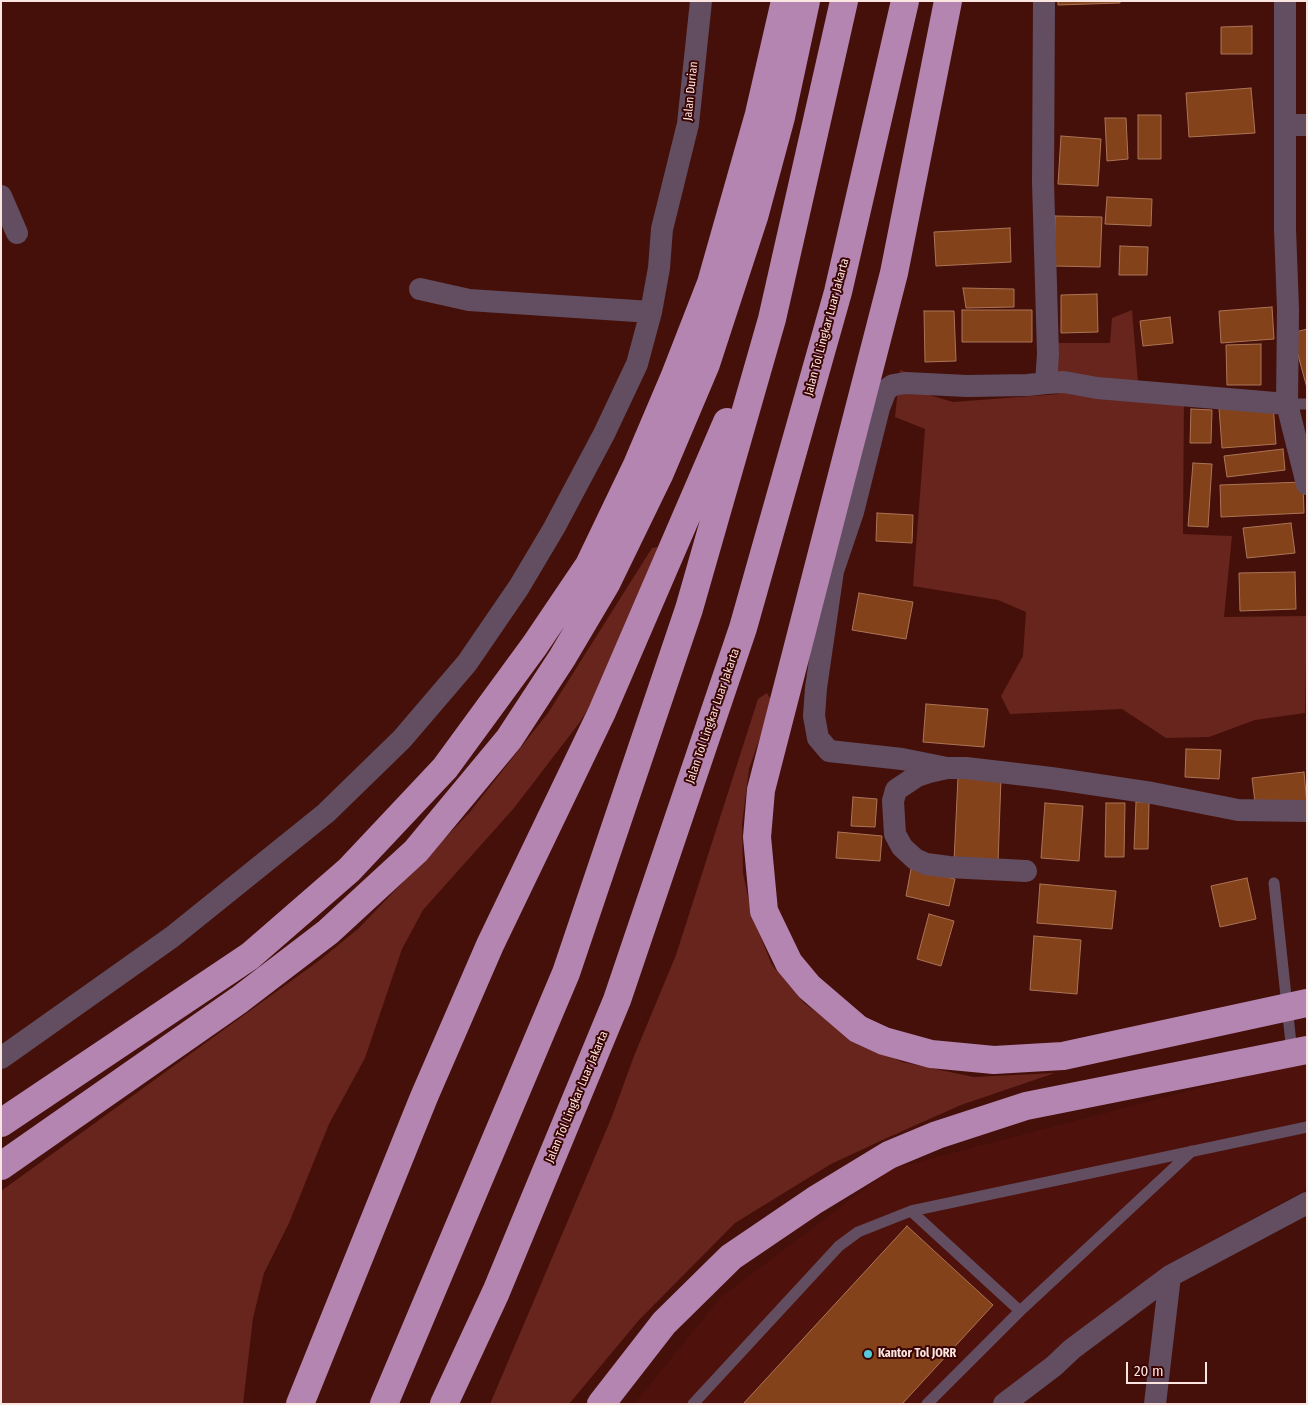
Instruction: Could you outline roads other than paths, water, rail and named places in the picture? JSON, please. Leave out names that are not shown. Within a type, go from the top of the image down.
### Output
[{"type":"highway","points":[[1,1123],[250,956],[349,870],[445,768],[535,645],[589,565],[637,465],[678,370],[714,273],[759,114],[785,1]]},
{"type":"highway","points":[[1,1166],[239,1000],[328,932],[416,851],[509,739],[562,658],[607,582],[659,475],[706,364],[754,218],[781,117],[806,1]]},
{"type":"highway","points":[[384,1404],[566,973],[689,609],[772,319],[844,1]]},
{"type":"highway","name":"Jalan Tol Lingkar Luar Jakarta","points":[[444,1404],[496,1292],[617,1000],[743,628],[838,292],[904,1]]},
{"type":"highway","points":[[948,1],[894,273],[761,790],[757,837],[764,910],[789,962],[816,994],[858,1029],[884,1041],[931,1054],[994,1060],[1063,1056],[1297,1005]]},
{"type":"highway","points":[[300,1404],[424,1097],[490,944],[602,712],[772,319]]},
{"type":"highway","points":[[601,1404],[664,1323],[731,1257],[815,1200],[890,1155],[937,1135],[1026,1106],[1299,1052]]},
{"type":"street","name":"Jalan Durian","points":[[1,1058],[172,937],[326,813],[402,739],[467,663],[519,588],[554,528],[604,434],[636,364],[652,312],[659,268],[662,229],[688,124],[701,1]]},
{"type":"street","points":[[1044,1],[1044,182],[1048,347],[1046,383]]},
{"type":"street","points":[[1284,1],[1296,125],[1288,309],[1307,484]]},
{"type":"street","points":[[1,196],[17,233]]},
{"type":"street","points":[[420,289],[468,300],[652,312]]},
{"type":"street","points":[[1297,404],[1097,388],[1064,382],[1028,386],[967,386],[906,382],[893,385],[886,390],[879,408],[853,512],[833,572],[816,688],[814,716],[818,738],[829,751],[902,759],[947,768],[1051,778],[1152,793],[1238,810],[1307,811]]},
{"type":"street","points":[[947,768],[916,776],[896,790],[893,801],[893,824],[902,847],[915,859],[926,864],[1026,871]]},
{"type":"street","points":[[1004,1404],[1054,1366],[1072,1349],[1170,1276],[1307,1203],[1307,1219]]},
{"type":"street","points":[[1156,1404],[1170,1276]]},
{"type":"lane","points":[[1274,883],[1297,1005],[1299,1052]]},
{"type":"lane","points":[[693,1404],[839,1246],[858,1232],[912,1211],[1307,1127]]},
{"type":"lane","points":[[927,1404],[1020,1311],[1192,1151]]},
{"type":"lane","points":[[912,1211],[1020,1311]]},
{"type":"place","name":"Kantor Tol JORR","points":[[868,1354]]}]
